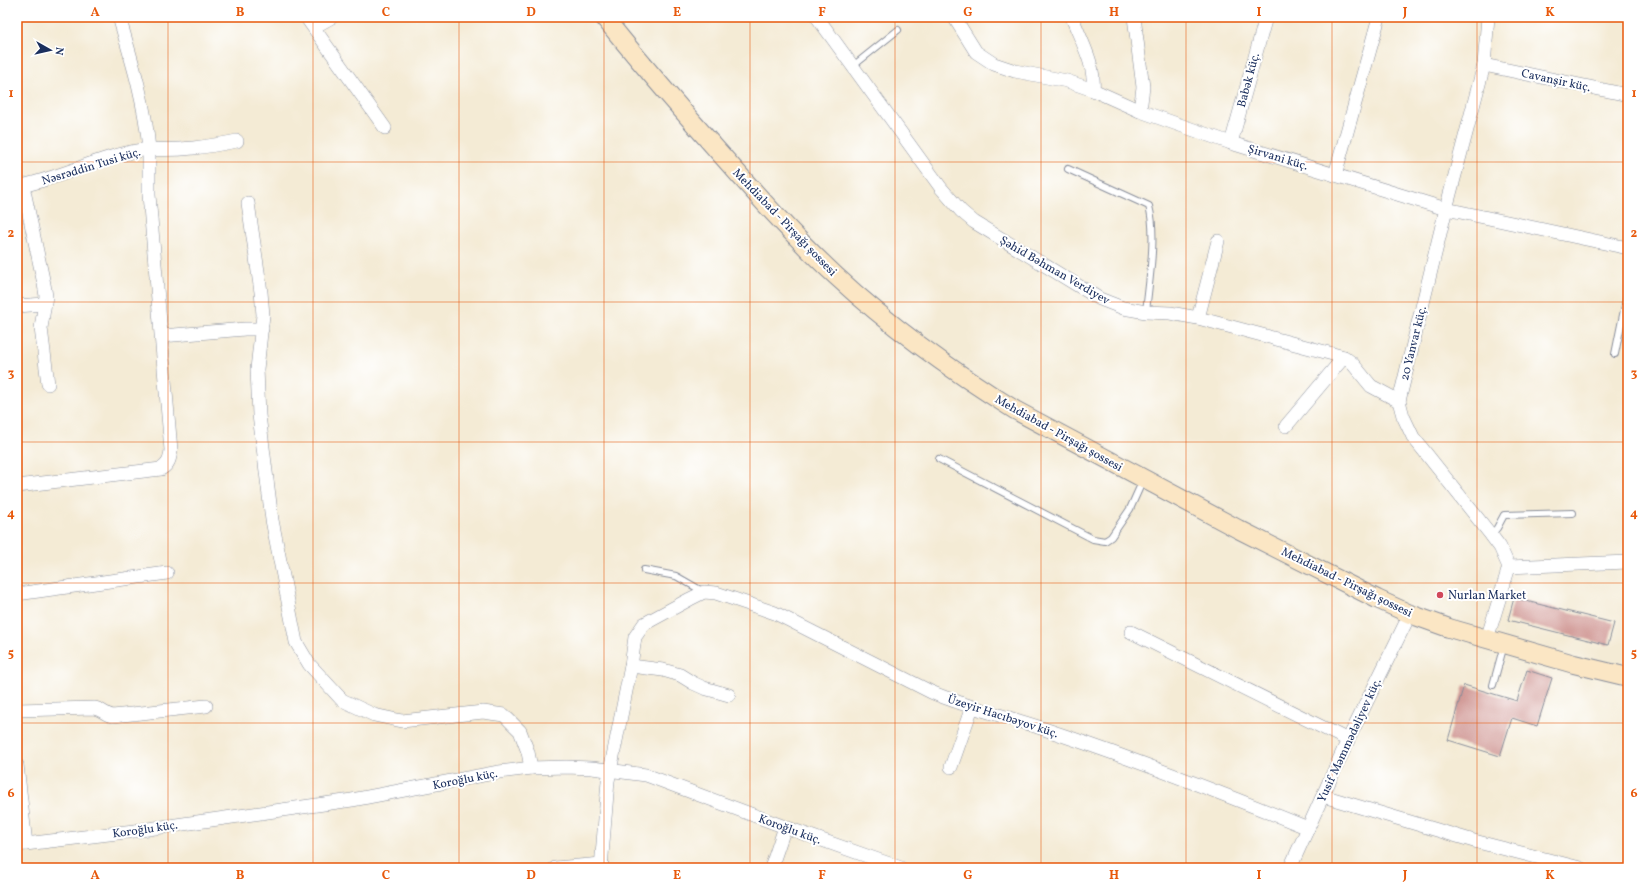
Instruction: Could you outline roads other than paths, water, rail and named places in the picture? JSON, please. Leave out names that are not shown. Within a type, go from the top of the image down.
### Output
[{"type":"main road","name":"Mehdiabad - Pirşağı şossesi","points":[[604,17],[664,90],[790,231],[837,277],[884,318],[983,390],[1016,410],[1144,479],[1322,572],[1410,614],[1449,628],[1504,644],[1574,664],[1628,677]]},
{"type":"street","name":"Nəsrəddin Tusi küç.","points":[[20,187],[76,170],[130,151],[149,149],[147,122],[140,87],[119,17]]},
{"type":"street","points":[[332,17],[310,22],[385,128]]},
{"type":"street","name":"Şəhid Bəhman Verdiyev","points":[[818,17],[941,188],[974,222],[1100,299],[1123,308],[1146,312],[1170,313],[1198,318],[1344,357],[1352,363],[1371,386],[1399,401]]},
{"type":"street","name":"Şirvani küç.","points":[[954,17],[976,52],[994,64],[1016,71],[1067,81],[1093,90],[1140,111],[1231,142],[1446,209],[1628,248]]},
{"type":"street","points":[[1072,17],[1091,65],[1094,83],[1093,90]]},
{"type":"street","points":[[1134,17],[1143,87],[1140,111]]},
{"type":"street","name":"Babək küç.","points":[[1231,142],[1266,17]]},
{"type":"street","points":[[1335,175],[1379,17]]},
{"type":"street","name":"20 Yanvar küç.","points":[[1399,401],[1446,209],[1484,65],[1488,17]]},
{"type":"street","name":"Cavanşir küç.","points":[[1484,65],[1628,95]]},
{"type":"street","points":[[17,486],[161,469],[166,466],[170,460],[171,450],[162,336],[149,195],[149,149],[179,150],[237,141]]},
{"type":"street","points":[[20,187],[46,296],[41,328],[48,384]]},
{"type":"street","points":[[248,203],[263,315],[257,369],[257,396],[272,520],[296,642],[309,664],[342,700],[374,715],[402,721],[483,712],[504,715],[520,731],[528,752],[531,768]]},
{"type":"street","points":[[1198,318],[1218,241]]},
{"type":"street","points":[[17,306],[44,304]]},
{"type":"street","points":[[162,336],[262,329]]},
{"type":"street","points":[[1286,426],[1344,357]]},
{"type":"street","points":[[1399,401],[1403,416],[1413,437],[1492,534],[1510,567],[1487,639]]},
{"type":"street","points":[[1510,567],[1628,562]]},
{"type":"street","points":[[17,594],[166,573]]},
{"type":"street","points":[[555,868],[602,866],[606,796],[631,666],[635,637],[644,624],[704,592]]},
{"type":"street","name":"Üzeyir Hacıbəyov küç.","points":[[704,592],[716,593],[775,613],[931,692],[972,708],[1037,726],[1190,780],[1308,828]]},
{"type":"street","name":"Yusif Məmmədəliyev küç.","points":[[1290,868],[1348,740],[1410,614]]},
{"type":"street","points":[[1131,632],[1348,740]]},
{"type":"street","points":[[631,666],[663,670],[680,675],[693,684],[729,695]]},
{"type":"street","points":[[17,710],[94,708],[100,709],[107,716],[113,716],[206,706]]},
{"type":"street","points":[[951,767],[972,708]]},
{"type":"street","points":[[17,765],[21,844]]},
{"type":"street","name":"Koroğlu küç.","points":[[21,844],[134,831],[352,800],[499,772],[531,768],[566,767],[646,775],[785,828],[901,868]]},
{"type":"street","points":[[1322,796],[1474,841],[1580,868]]},
{"type":"street","points":[[770,868],[785,828]]},
{"type":"lane","points":[[853,66],[898,30]]},
{"type":"lane","points":[[1068,169],[1149,206],[1151,214],[1152,250],[1146,312]]},
{"type":"lane","points":[[1615,354],[1628,290]]},
{"type":"lane","points":[[939,459],[1093,540],[1105,541],[1112,537],[1130,509],[1144,479]]},
{"type":"lane","points":[[1492,534],[1504,515],[1572,513]]},
{"type":"lane","points":[[644,570],[676,576],[704,592]]},
{"type":"lane","points":[[1493,685],[1504,644]]},
{"type":"place","name":"Nurlan Market","points":[[1440,595]]}]
